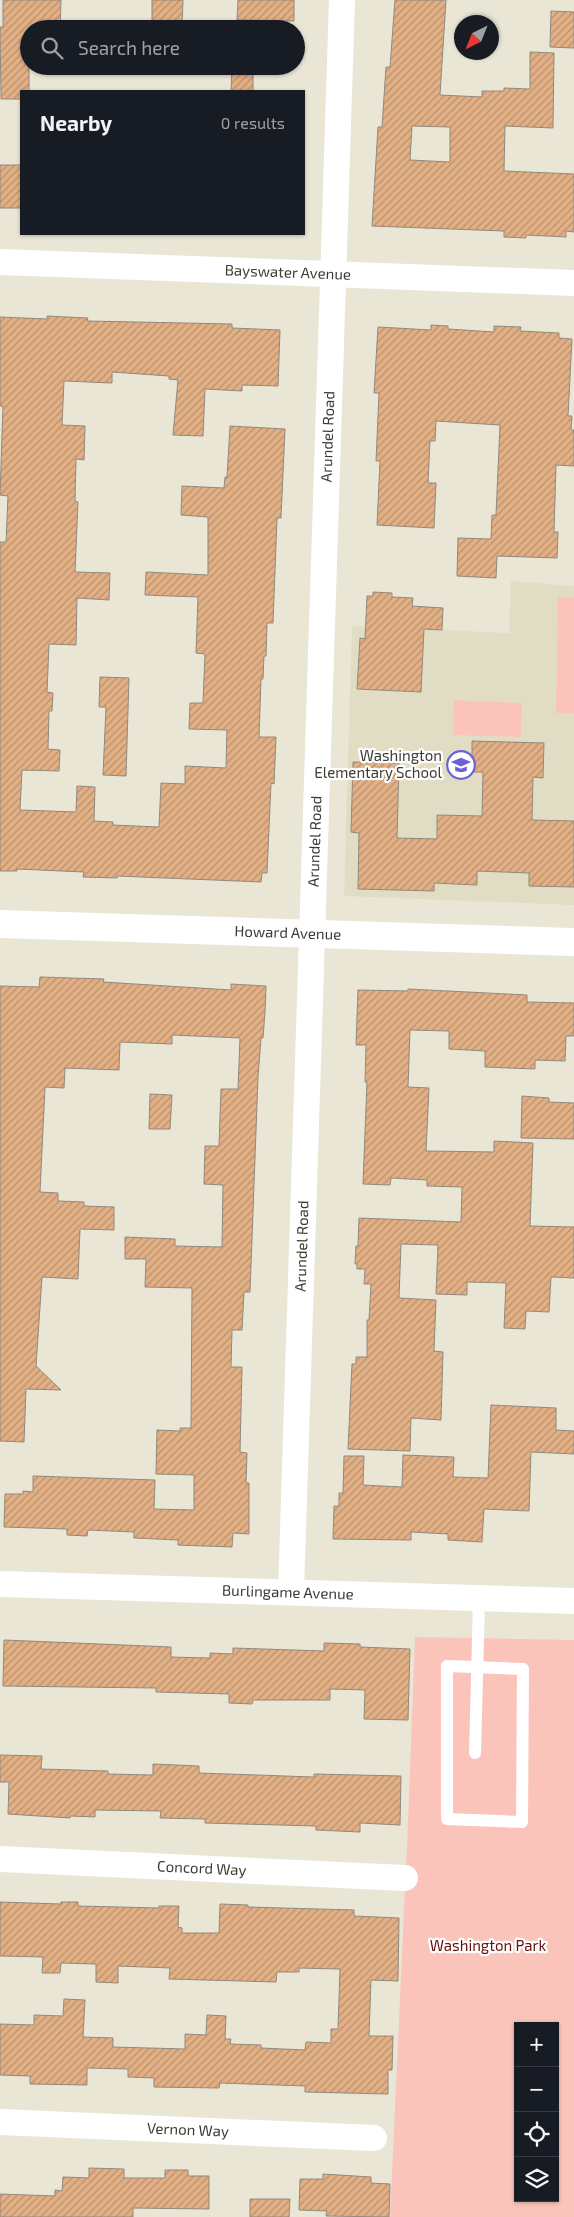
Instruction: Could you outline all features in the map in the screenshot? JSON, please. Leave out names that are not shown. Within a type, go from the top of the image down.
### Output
[{"type":"street","name":"Arundel Road","points":[[291,1592],[342,0]]},
{"type":"street","name":"Bayswater Avenue","points":[[0,262],[333,276],[574,283]]},
{"type":"street","name":"Howard Avenue","points":[[0,924],[574,942]]},
{"type":"street","name":"Burlingame Avenue","points":[[0,1584],[574,1601]]},
{"type":"street","name":"Concord Way","points":[[0,1859],[405,1878]]},
{"type":"street","name":"Vernon Way","points":[[0,2122],[374,2138]]},
{"type":"lane","points":[[475,1753],[479,1599]]},
{"type":"lane","points":[[448,1666],[476,1668],[523,1669],[522,1822],[447,1820],[448,1666]]},
{"type":"shaded area","name":"Washington Elementary School","points":[[511,581],[574,586],[574,905],[344,896],[352,626],[509,633]]},
{"type":"green space","points":[[558,597],[574,598],[574,713],[556,713]]},
{"type":"green space","points":[[454,700],[522,703],[521,737],[453,735]]},
{"type":"green space","name":"Washington Park","points":[[415,1637],[574,1640],[574,2217],[390,2217]]},
{"type":"building","points":[[3,0],[61,0],[60,20],[20,20],[20,75],[29,75],[29,90],[20,90],[20,99],[1,99],[0,27],[3,27]]},
{"type":"building","points":[[152,0],[183,0],[182,20],[152,20]]},
{"type":"building","points":[[238,0],[294,0],[294,20],[237,20]]},
{"type":"building","points":[[395,0],[446,0],[440,95],[482,97],[482,91],[504,91],[504,88],[530,89],[530,52],[554,53],[553,128],[505,126],[504,171],[574,174],[574,232],[566,231],[566,237],[526,235],[526,238],[504,237],[504,231],[372,226],[378,127],[382,127],[386,67],[390,67]],"holes":[[[412,126],[450,127],[450,162],[410,160]]]},
{"type":"building","points":[[551,11],[574,12],[574,48],[550,47]]},
{"type":"building","points":[[232,75],[253,75],[253,90],[231,90]]},
{"type":"building","points":[[0,165],[20,165],[20,208],[0,208]]},
{"type":"building","points":[[47,316],[88,318],[87,321],[232,324],[232,328],[280,330],[278,386],[242,385],[242,391],[205,389],[203,436],[173,435],[178,380],[169,379],[169,376],[112,372],[112,383],[64,381],[62,425],[85,426],[84,460],[76,459],[75,501],[78,502],[75,572],[110,573],[109,600],[77,598],[76,645],[49,644],[47,692],[53,693],[52,711],[49,711],[48,749],[60,750],[59,771],[22,770],[20,810],[76,812],[77,786],[95,787],[94,821],[113,822],[113,825],[159,827],[161,783],[185,784],[185,766],[226,768],[227,730],[189,729],[190,703],[203,703],[205,654],[196,653],[198,597],[145,595],[146,572],[208,575],[208,517],[181,515],[182,486],[224,488],[225,477],[227,477],[230,426],[285,429],[281,518],[277,518],[273,623],[267,623],[266,656],[264,656],[263,679],[261,679],[259,737],[276,737],[274,784],[271,783],[267,873],[262,873],[261,882],[117,876],[117,878],[83,877],[84,872],[17,869],[17,871],[0,871],[0,542],[6,542],[8,496],[0,495],[3,406],[0,406],[0,317],[47,319]]},
{"type":"building","points":[[431,325],[448,326],[448,329],[494,332],[494,326],[521,327],[520,331],[559,333],[559,338],[572,339],[568,416],[572,416],[571,430],[574,430],[574,466],[556,465],[554,532],[558,532],[557,558],[497,556],[496,578],[457,576],[458,538],[491,539],[492,515],[496,515],[500,425],[436,421],[435,441],[430,441],[428,483],[436,483],[434,528],[377,525],[380,461],[376,461],[379,393],[374,393],[378,327],[431,330]]},
{"type":"building","points":[[373,592],[392,593],[392,597],[413,598],[412,606],[443,608],[442,630],[424,629],[421,692],[357,689],[360,638],[365,639],[367,596],[373,596]]},
{"type":"building","points":[[100,677],[129,678],[126,776],[103,775],[106,707],[99,707]]},
{"type":"building","points":[[472,741],[544,743],[543,778],[533,777],[532,820],[574,821],[574,887],[529,886],[529,873],[477,871],[477,885],[434,883],[434,891],[358,889],[359,833],[351,832],[353,762],[399,763],[397,838],[437,839],[437,815],[482,816],[483,772],[472,772]]},
{"type":"building","points":[[40,977],[104,979],[103,982],[231,990],[231,984],[266,986],[263,1038],[261,1038],[258,1077],[250,1292],[244,1292],[242,1330],[232,1330],[231,1367],[242,1367],[240,1452],[247,1453],[246,1483],[249,1483],[249,1534],[233,1533],[232,1547],[178,1545],[178,1540],[134,1538],[134,1532],[88,1530],[87,1536],[67,1535],[67,1529],[4,1527],[5,1494],[23,1494],[23,1491],[33,1492],[33,1476],[155,1480],[154,1509],[194,1510],[194,1475],[156,1474],[157,1430],[180,1431],[180,1428],[191,1428],[192,1288],[145,1287],[146,1259],[125,1259],[125,1237],[175,1239],[175,1246],[222,1247],[223,1185],[204,1184],[205,1146],[219,1146],[221,1089],[238,1089],[240,1038],[172,1035],[172,1044],[120,1042],[119,1070],[65,1068],[64,1088],[45,1087],[40,1192],[58,1193],[58,1201],[84,1202],[84,1206],[114,1207],[114,1230],[80,1229],[78,1279],[42,1277],[36,1366],[61,1390],[26,1389],[24,1442],[0,1441],[0,986],[39,987]]},
{"type":"building","points":[[408,989],[527,995],[527,1002],[574,1003],[574,1036],[566,1036],[565,1061],[535,1060],[535,1069],[485,1067],[485,1051],[449,1049],[449,1031],[410,1030],[408,1087],[429,1088],[426,1151],[494,1152],[494,1141],[533,1143],[530,1226],[574,1227],[574,1278],[551,1277],[549,1312],[526,1311],[525,1329],[504,1328],[506,1283],[467,1282],[467,1295],[436,1294],[438,1245],[401,1244],[399,1298],[436,1300],[434,1351],[443,1352],[441,1420],[411,1418],[410,1451],[348,1449],[352,1364],[356,1364],[356,1357],[367,1357],[367,1320],[369,1320],[371,1284],[364,1284],[365,1269],[357,1269],[357,1264],[355,1264],[359,1218],[461,1222],[462,1187],[427,1186],[427,1180],[391,1178],[390,1185],[363,1184],[367,1082],[365,1082],[366,1045],[356,1045],[358,990],[408,991]]},
{"type":"building","points":[[150,1094],[172,1095],[170,1129],[149,1129]]},
{"type":"building","points":[[522,1096],[549,1098],[549,1102],[574,1103],[574,1139],[521,1138]]},
{"type":"building","points":[[491,1405],[556,1408],[556,1430],[574,1431],[574,1454],[531,1452],[529,1511],[484,1509],[482,1542],[448,1540],[448,1534],[411,1532],[411,1540],[333,1539],[334,1506],[339,1506],[339,1493],[343,1493],[344,1456],[364,1456],[363,1485],[402,1487],[403,1455],[454,1457],[453,1477],[488,1478]]},
{"type":"building","points":[[4,1640],[171,1647],[171,1657],[210,1658],[210,1653],[233,1654],[233,1648],[324,1651],[324,1643],[360,1644],[360,1647],[410,1649],[408,1720],[364,1719],[365,1690],[330,1689],[330,1700],[253,1700],[252,1704],[229,1703],[229,1694],[156,1692],[156,1688],[3,1686]]},
{"type":"building","points":[[0,1755],[42,1756],[41,1769],[108,1771],[108,1774],[153,1775],[153,1764],[199,1766],[199,1773],[314,1777],[314,1774],[401,1776],[400,1825],[360,1823],[360,1832],[316,1830],[316,1826],[205,1823],[205,1819],[160,1818],[161,1811],[95,1810],[95,1817],[70,1816],[70,1818],[8,1814],[9,1782],[0,1782]]},
{"type":"building","points":[[0,1902],[61,1904],[61,1902],[78,1902],[78,1906],[159,1908],[159,1906],[179,1906],[178,1927],[182,1928],[182,1933],[219,1933],[220,1904],[248,1905],[248,1907],[354,1910],[354,1916],[399,1918],[398,1981],[371,1980],[369,2036],[393,2036],[392,2070],[388,2070],[388,2094],[305,2092],[305,2086],[220,2083],[219,2088],[154,2087],[154,2078],[128,2077],[128,2069],[87,2068],[87,2085],[30,2084],[30,2076],[0,2075],[0,2024],[34,2025],[34,2015],[63,2016],[64,1999],[85,2000],[83,2037],[113,2038],[113,2047],[185,2049],[185,2034],[206,2035],[207,2015],[226,2016],[225,2039],[231,2039],[230,2044],[261,2045],[261,2048],[305,2050],[306,2042],[331,2043],[331,2029],[338,2029],[340,1969],[299,1968],[299,1972],[277,1972],[276,1982],[169,1979],[170,1968],[118,1966],[118,1983],[96,1982],[96,1964],[61,1963],[60,1973],[42,1973],[43,1957],[0,1956]]},
{"type":"building","points":[[89,2168],[124,2169],[124,2178],[165,2178],[165,2170],[188,2170],[188,2176],[209,2176],[209,2209],[133,2208],[133,2217],[0,2217],[0,2194],[55,2196],[55,2190],[62,2191],[63,2177],[89,2178]]},
{"type":"building","points":[[323,2174],[371,2177],[371,2183],[390,2184],[389,2217],[326,2216],[327,2211],[299,2210],[300,2179],[323,2179]]},
{"type":"building","points":[[250,2199],[290,2199],[289,2217],[250,2217]]},
{"type":"place","name":"Washington Elementary School","points":[[461,765]]}]
